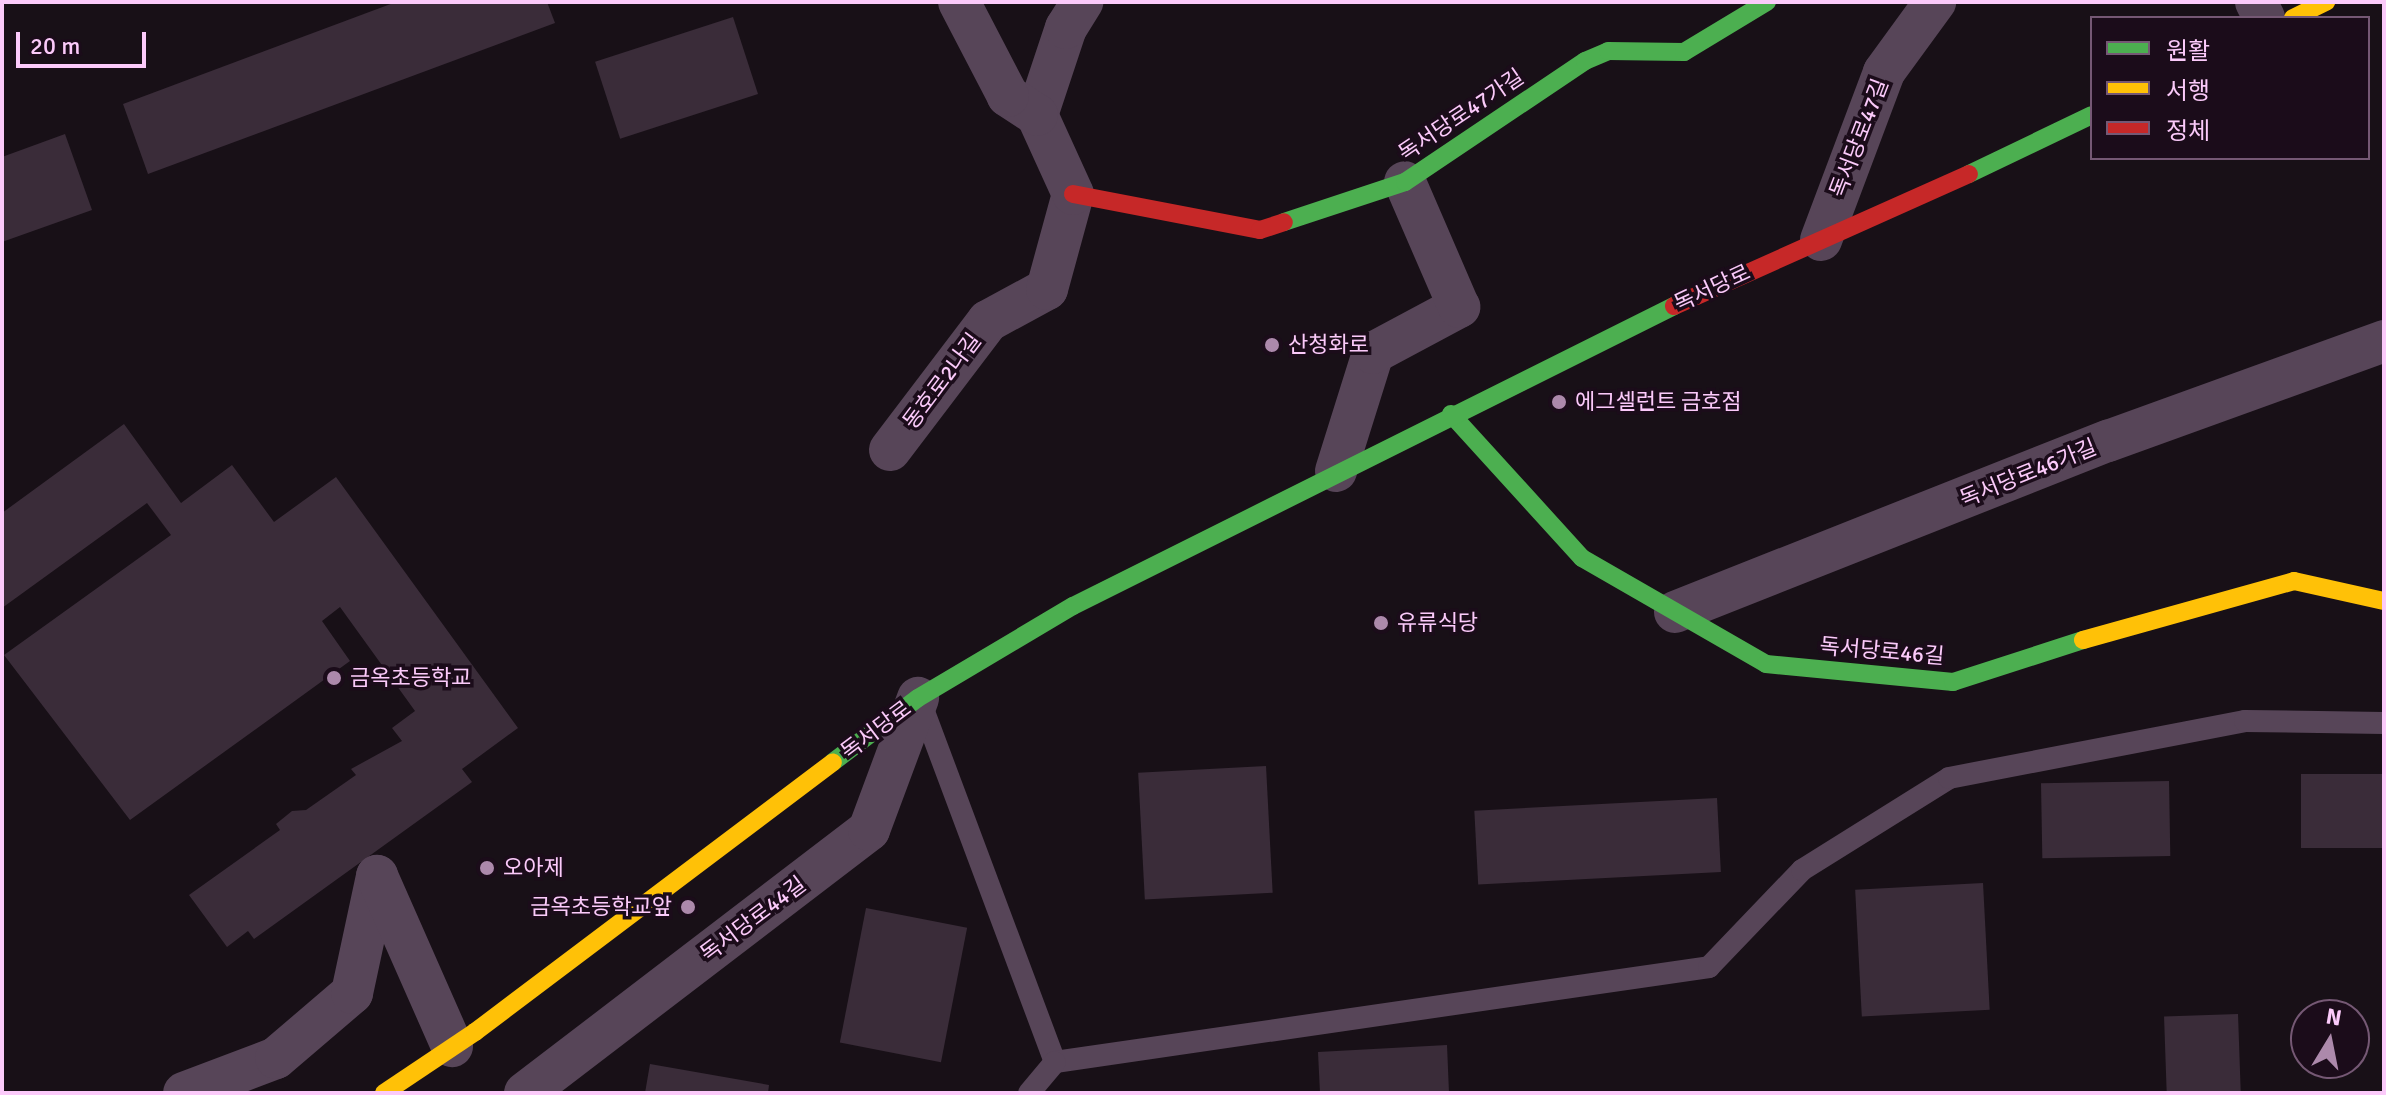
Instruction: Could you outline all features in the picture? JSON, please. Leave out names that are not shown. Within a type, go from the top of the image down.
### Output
[{"type":"main road","name":"독서당로47가길","points":[[1073,194],[1260,230],[1405,182],[1585,61],[1608,51],[1684,52],[1767,2]]},
{"type":"main road","points":[[2297,16],[2326,2]]},
{"type":"main road","name":"독서당로","points":[[384,1093],[452,1046],[918,698],[1073,606],[1451,414],[2090,116]]},
{"type":"main road","name":"독서당로46길","points":[[1451,414],[1582,558],[1766,664],[1953,682],[2130,624],[2294,581],[2384,601]]},
{"type":"street","points":[[959,2],[1008,96],[1037,115],[1073,194]]},
{"type":"street","points":[[1037,115],[1066,28],[1082,2]]},
{"type":"street","name":"독서당로47길","points":[[1821,240],[1884,72],[1935,2]]},
{"type":"street","points":[[1336,471],[1373,353],[1459,307],[1405,182]]},
{"type":"street","name":"동호로2나길","points":[[890,450],[988,321],[1047,289],[1073,194]]},
{"type":"street","name":"독서당로46가길","points":[[1675,612],[2108,441],[2384,341]]},
{"type":"street","name":"독서당로44길","points":[[525,1093],[869,830],[918,698]]},
{"type":"street","points":[[184,1093],[276,1058],[352,993],[377,876],[452,1046]]},
{"type":"lane","points":[[918,698],[1055,1062]]},
{"type":"lane","points":[[1029,1093],[1055,1062],[1709,967],[1802,870],[1949,778],[2245,721],[2384,723]]},
{"type":"building","points":[[396,2],[547,2],[555,23],[148,174],[123,104]]},
{"type":"building","points":[[733,17],[758,94],[620,139],[595,62]]},
{"type":"building","points":[[65,134],[92,210],[2,242],[2,157]]},
{"type":"building","points":[[124,424],[181,503],[232,465],[274,522],[336,477],[518,728],[462,769],[472,782],[254,939],[248,931],[227,947],[189,895],[280,830],[276,824],[292,811],[306,810],[356,775],[351,769],[402,741],[392,728],[415,711],[340,607],[322,621],[350,661],[130,820],[4,655],[171,535],[147,503],[2,608],[2,513]]},
{"type":"building","points":[[1266,766],[1273,893],[1145,900],[1138,773]]},
{"type":"building","points":[[2301,774],[2384,774],[2384,848],[2301,848]]},
{"type":"building","points":[[2169,781],[2170,856],[2042,858],[2041,783]]},
{"type":"building","points":[[1717,798],[1721,872],[1478,885],[1474,811]]},
{"type":"building","points":[[1983,883],[1990,1010],[1862,1017],[1855,890]]},
{"type":"building","points":[[866,908],[967,928],[941,1062],[840,1042]]},
{"type":"building","points":[[2238,1014],[2241,1093],[2167,1093],[2164,1017]]},
{"type":"building","points":[[1447,1045],[1449,1093],[1320,1093],[1318,1052]]},
{"type":"building","points":[[650,1064],[769,1085],[768,1093],[645,1093]]},
{"type":"traffic: fast","points":[[1284,222],[1405,182],[1585,61],[1608,51],[1684,52],[1767,2]]},
{"type":"traffic: fast","points":[[1969,174],[2090,116]]},
{"type":"traffic: fast","points":[[833,762],[918,698],[1073,606],[1674,306]]},
{"type":"traffic: fast","points":[[1451,414],[1582,558],[1766,664],[1953,682],[2083,640]]},
{"type":"traffic: slow","points":[[2297,16],[2326,2]]},
{"type":"traffic: slow","points":[[2083,640],[2294,581],[2384,601]]},
{"type":"traffic: slow","points":[[384,1093],[475,1032],[833,762]]},
{"type":"traffic: jam","points":[[1674,306],[1969,174]]},
{"type":"traffic: jam","points":[[1073,194],[1260,230],[1284,222]]},
{"type":"place","name":"산청화로","points":[[1272,345]]},
{"type":"place","name":"에그셀런트 금호점","points":[[1559,402]]},
{"type":"place","name":"유류식당","points":[[1381,623]]},
{"type":"place","name":"금옥초등학교","points":[[334,678]]},
{"type":"place","name":"오아제","points":[[487,868]]},
{"type":"place","name":"금옥초등학교앞","points":[[688,907]]}]
